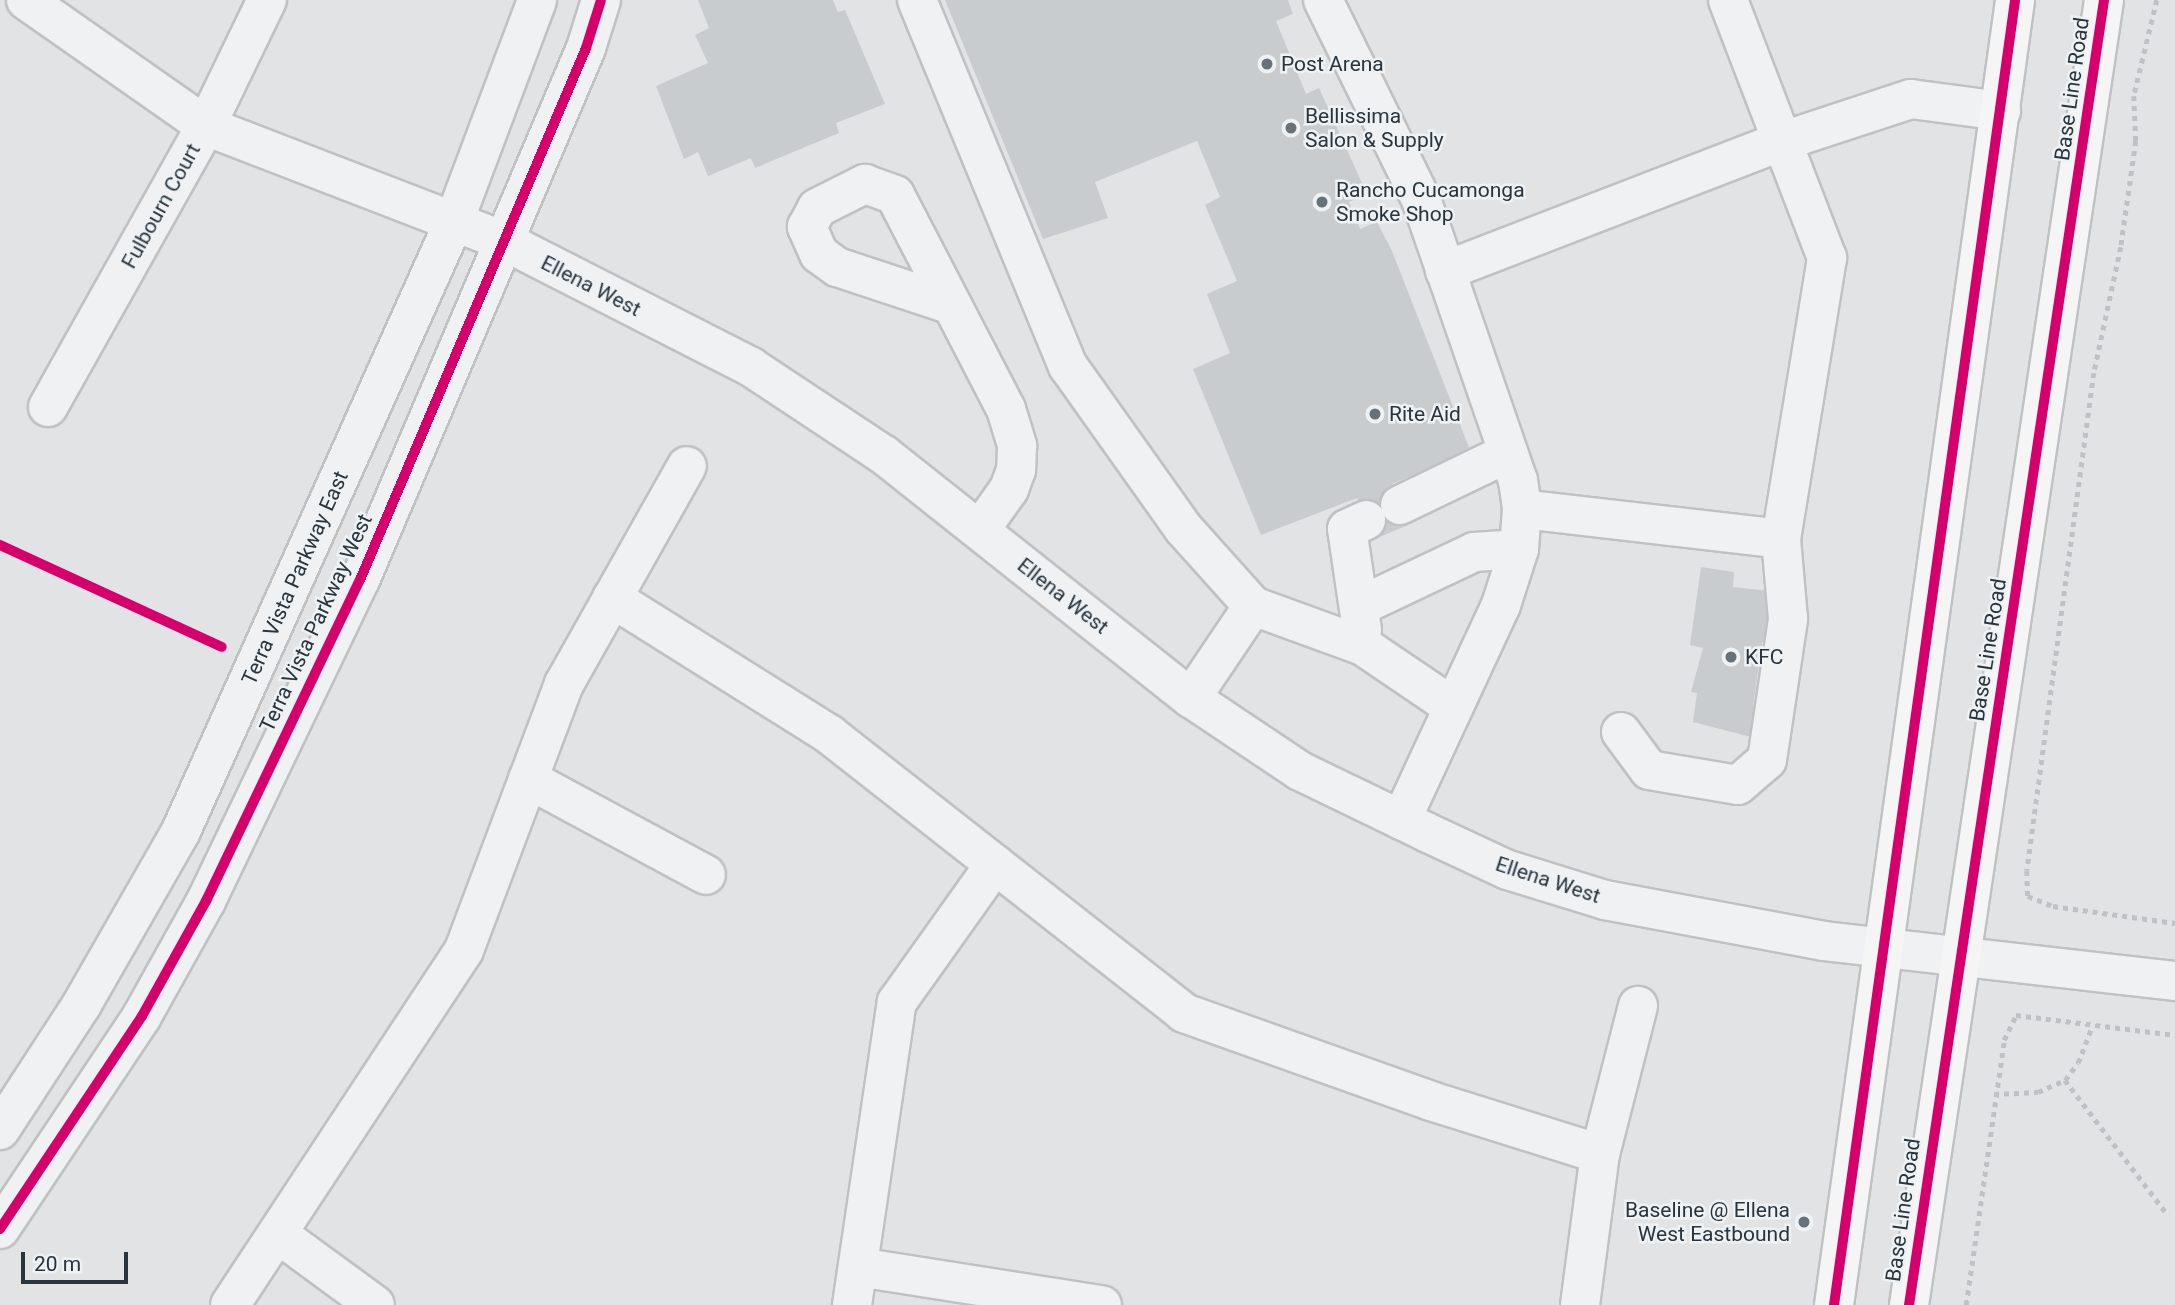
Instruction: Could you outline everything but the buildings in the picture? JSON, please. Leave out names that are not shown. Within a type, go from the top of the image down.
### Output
[{"type":"main road","points":[[1834,1305],[2015,0]]},
{"type":"main road","name":"Base Line Road","points":[[1909,1305],[2104,0]]},
{"type":"street","name":"Ellena West","points":[[26,0],[206,126],[506,242],[751,367],[884,456],[1191,698],[1300,771],[1508,870],[1605,900],[1824,941],[2175,981]]},
{"type":"street","name":"Fulbourn Court","points":[[48,407],[206,126],[267,0]]},
{"type":"street","name":"Terra Vista Parkway East","points":[[0,1130],[82,1004],[181,831],[453,223],[537,0]]},
{"type":"street","name":"Terra Vista Parkway West","points":[[0,1229],[142,1016],[206,901],[360,580],[506,242],[586,48],[601,0]]},
{"type":"street","points":[[917,0],[1068,366],[1183,528],[1254,606],[1363,646],[1453,707]]},
{"type":"street","points":[[1323,0],[1421,199],[1508,453],[1522,509],[1519,549],[1501,605],[1401,820]]},
{"type":"street","points":[[1621,733],[1649,770],[1738,785],[1767,760],[1788,619],[1781,538],[1827,258],[1780,142],[1728,0]]},
{"type":"street","points":[[1446,271],[1780,142],[1910,99],[2001,111]]},
{"type":"street","points":[[952,305],[1006,409],[1017,446],[1016,470],[1009,489],[980,530]]},
{"type":"street","points":[[1363,646],[1360,606],[1347,529],[1508,453]]},
{"type":"street","points":[[230,1305],[464,950],[564,684],[687,466]]},
{"type":"street","points":[[1522,509],[1781,538]]},
{"type":"street","points":[[1360,606],[1474,552],[1519,549]]},
{"type":"street","points":[[612,598],[831,735],[1184,1013],[1431,1101],[1600,1154]]},
{"type":"street","points":[[1191,698],[1254,606]]},
{"type":"street","points":[[528,779],[706,875]]},
{"type":"street","points":[[852,1305],[897,1002],[996,864]]},
{"type":"street","points":[[1580,1305],[1600,1154],[1638,1006]]},
{"type":"street","points":[[278,1234],[375,1305]]},
{"type":"street","points":[[858,1267],[1102,1305]]},
{"type":"path","points":[[2157,0],[2134,96],[2134,154],[2119,261],[2094,373],[2027,872],[2028,896],[2053,905],[2175,923]]},
{"type":"path","points":[[1966,1305],[1994,1094],[2004,1040],[2016,1015],[2092,1027],[2175,1035]]},
{"type":"path","points":[[1994,1094],[2030,1094],[2065,1080],[2078,1063],[2092,1027]]},
{"type":"path","points":[[2065,1080],[2168,1214]]},
{"type":"cycle path","points":[[0,1229],[142,1016],[206,901],[360,580],[586,48],[601,0]]},
{"type":"cycle path","points":[[1834,1305],[2015,0]]},
{"type":"cycle path","points":[[1909,1305],[2104,0]]},
{"type":"cycle path","points":[[0,545],[222,647]]},
{"type":"place","name":"Post Arena","points":[[1267,64]]},
{"type":"place","name":"Bellissima Salon & Supply","points":[[1291,128]]},
{"type":"place","name":"Rancho Cucamonga Smoke Shop","points":[[1322,202]]},
{"type":"place","name":"Rite Aid","points":[[1375,414]]},
{"type":"place","name":"KFC","points":[[1731,657]]},
{"type":"place","name":"Baseline @ Ellena West Eastbound","points":[[1804,1222]]}]
